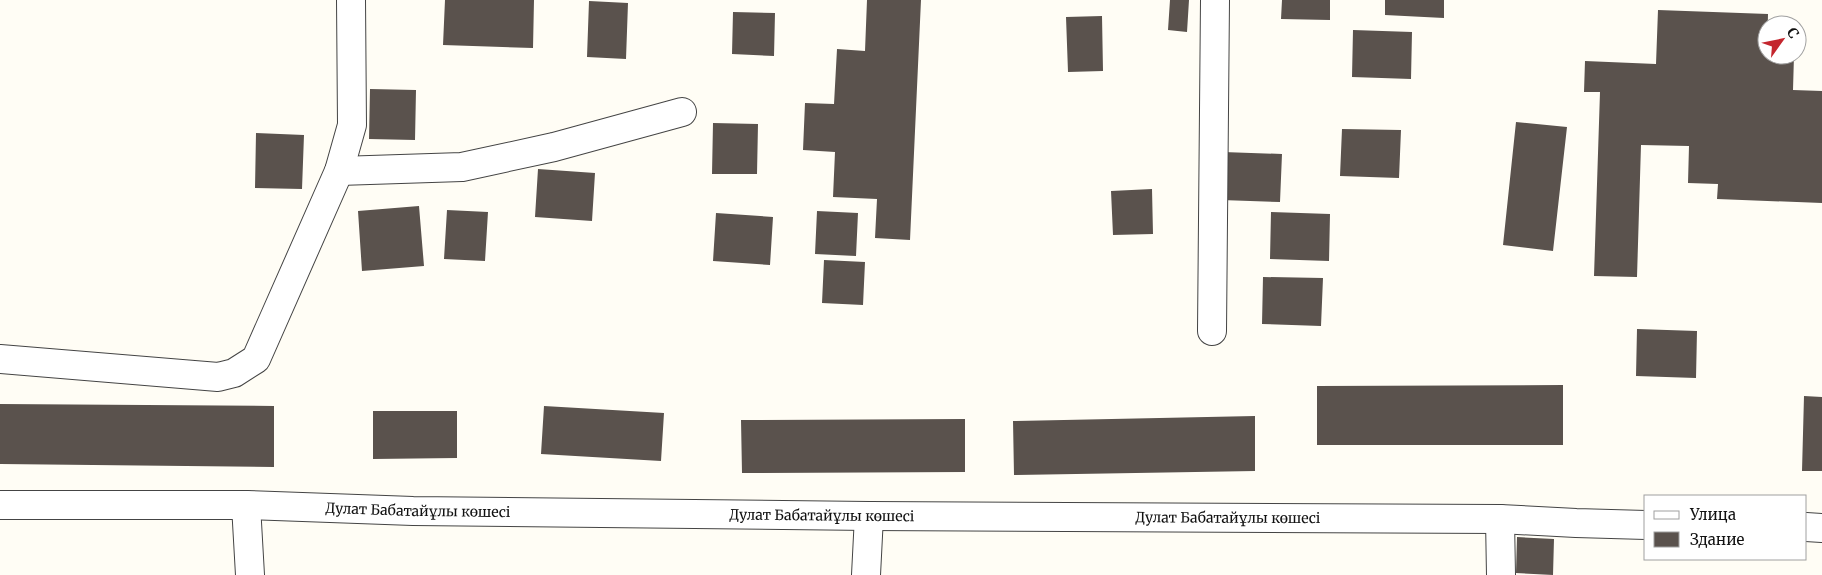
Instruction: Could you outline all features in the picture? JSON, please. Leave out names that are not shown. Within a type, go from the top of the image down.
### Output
[{"type":"street","points":[[0,358],[218,377],[234,373],[256,359],[339,171],[352,125],[350,0]]},
{"type":"street","points":[[1212,330],[1215,0]]},
{"type":"street","points":[[339,171],[462,167],[554,147],[682,112]]},
{"type":"street","name":"Дулат Бабатайұлы көшесі","points":[[0,505],[246,505],[413,511],[869,516],[1500,519],[1644,525]]},
{"type":"street","points":[[246,505],[250,575]]},
{"type":"street","points":[[866,575],[869,516]]},
{"type":"street","points":[[1500,519],[1501,575]]},
{"type":"street","points":[[1807,527],[1822,528]]},
{"type":"building","points":[[445,0],[534,0],[533,48],[443,45]]},
{"type":"building","points":[[867,0],[921,0],[910,240],[875,238],[877,199],[833,197],[835,152],[803,150],[805,103],[834,104],[837,49],[865,51]]},
{"type":"building","points":[[1170,0],[1189,0],[1187,32],[1168,30]]},
{"type":"building","points":[[1282,0],[1330,0],[1330,20],[1281,19]]},
{"type":"building","points":[[1385,0],[1444,0],[1444,18],[1385,15]]},
{"type":"building","points":[[589,1],[628,3],[626,59],[587,57]]},
{"type":"building","points":[[1658,10],[1768,14],[1757,15],[1757,65],[1794,65],[1793,90],[1822,91],[1822,203],[1717,199],[1718,184],[1688,183],[1689,146],[1641,145],[1637,277],[1594,276],[1600,92],[1584,92],[1585,61],[1656,64]]},
{"type":"building","points":[[733,12],[775,13],[774,56],[732,54]]},
{"type":"building","points":[[1102,16],[1103,71],[1068,72],[1066,17]]},
{"type":"building","points":[[1353,30],[1412,32],[1411,79],[1352,77]]},
{"type":"building","points":[[370,89],[416,90],[415,140],[369,139]]},
{"type":"building","points":[[1516,122],[1567,127],[1553,251],[1503,245]]},
{"type":"building","points":[[713,123],[758,124],[757,174],[712,174]]},
{"type":"building","points":[[1342,129],[1401,130],[1399,178],[1340,176]]},
{"type":"building","points":[[256,133],[304,135],[302,189],[255,188]]},
{"type":"building","points":[[1223,152],[1282,154],[1280,202],[1221,200]]},
{"type":"building","points":[[538,169],[595,173],[592,221],[535,217]]},
{"type":"building","points":[[1152,189],[1153,234],[1113,235],[1111,191]]},
{"type":"building","points":[[419,206],[424,266],[362,271],[358,211]]},
{"type":"building","points":[[447,210],[488,212],[485,261],[444,259]]},
{"type":"building","points":[[817,211],[858,213],[856,256],[815,254]]},
{"type":"building","points":[[1271,212],[1330,214],[1329,261],[1270,259]]},
{"type":"building","points":[[716,213],[773,217],[770,265],[713,261]]},
{"type":"building","points":[[824,260],[865,262],[863,305],[822,303]]},
{"type":"building","points":[[1263,277],[1323,278],[1321,326],[1262,324]]},
{"type":"building","points":[[1637,329],[1697,331],[1696,378],[1636,376]]},
{"type":"building","points":[[1563,385],[1563,445],[1317,445],[1317,386]]},
{"type":"building","points":[[1804,396],[1822,397],[1822,471],[1802,471]]},
{"type":"building","points":[[0,404],[274,406],[274,467],[0,464]]},
{"type":"building","points":[[544,406],[664,413],[661,461],[541,454]]},
{"type":"building","points":[[373,411],[457,411],[457,458],[373,459]]},
{"type":"building","points":[[1255,416],[1255,471],[1014,475],[1013,421]]},
{"type":"building","points":[[965,419],[965,472],[742,473],[741,420]]},
{"type":"building","points":[[1517,537],[1554,539],[1553,575],[1516,573]]}]
